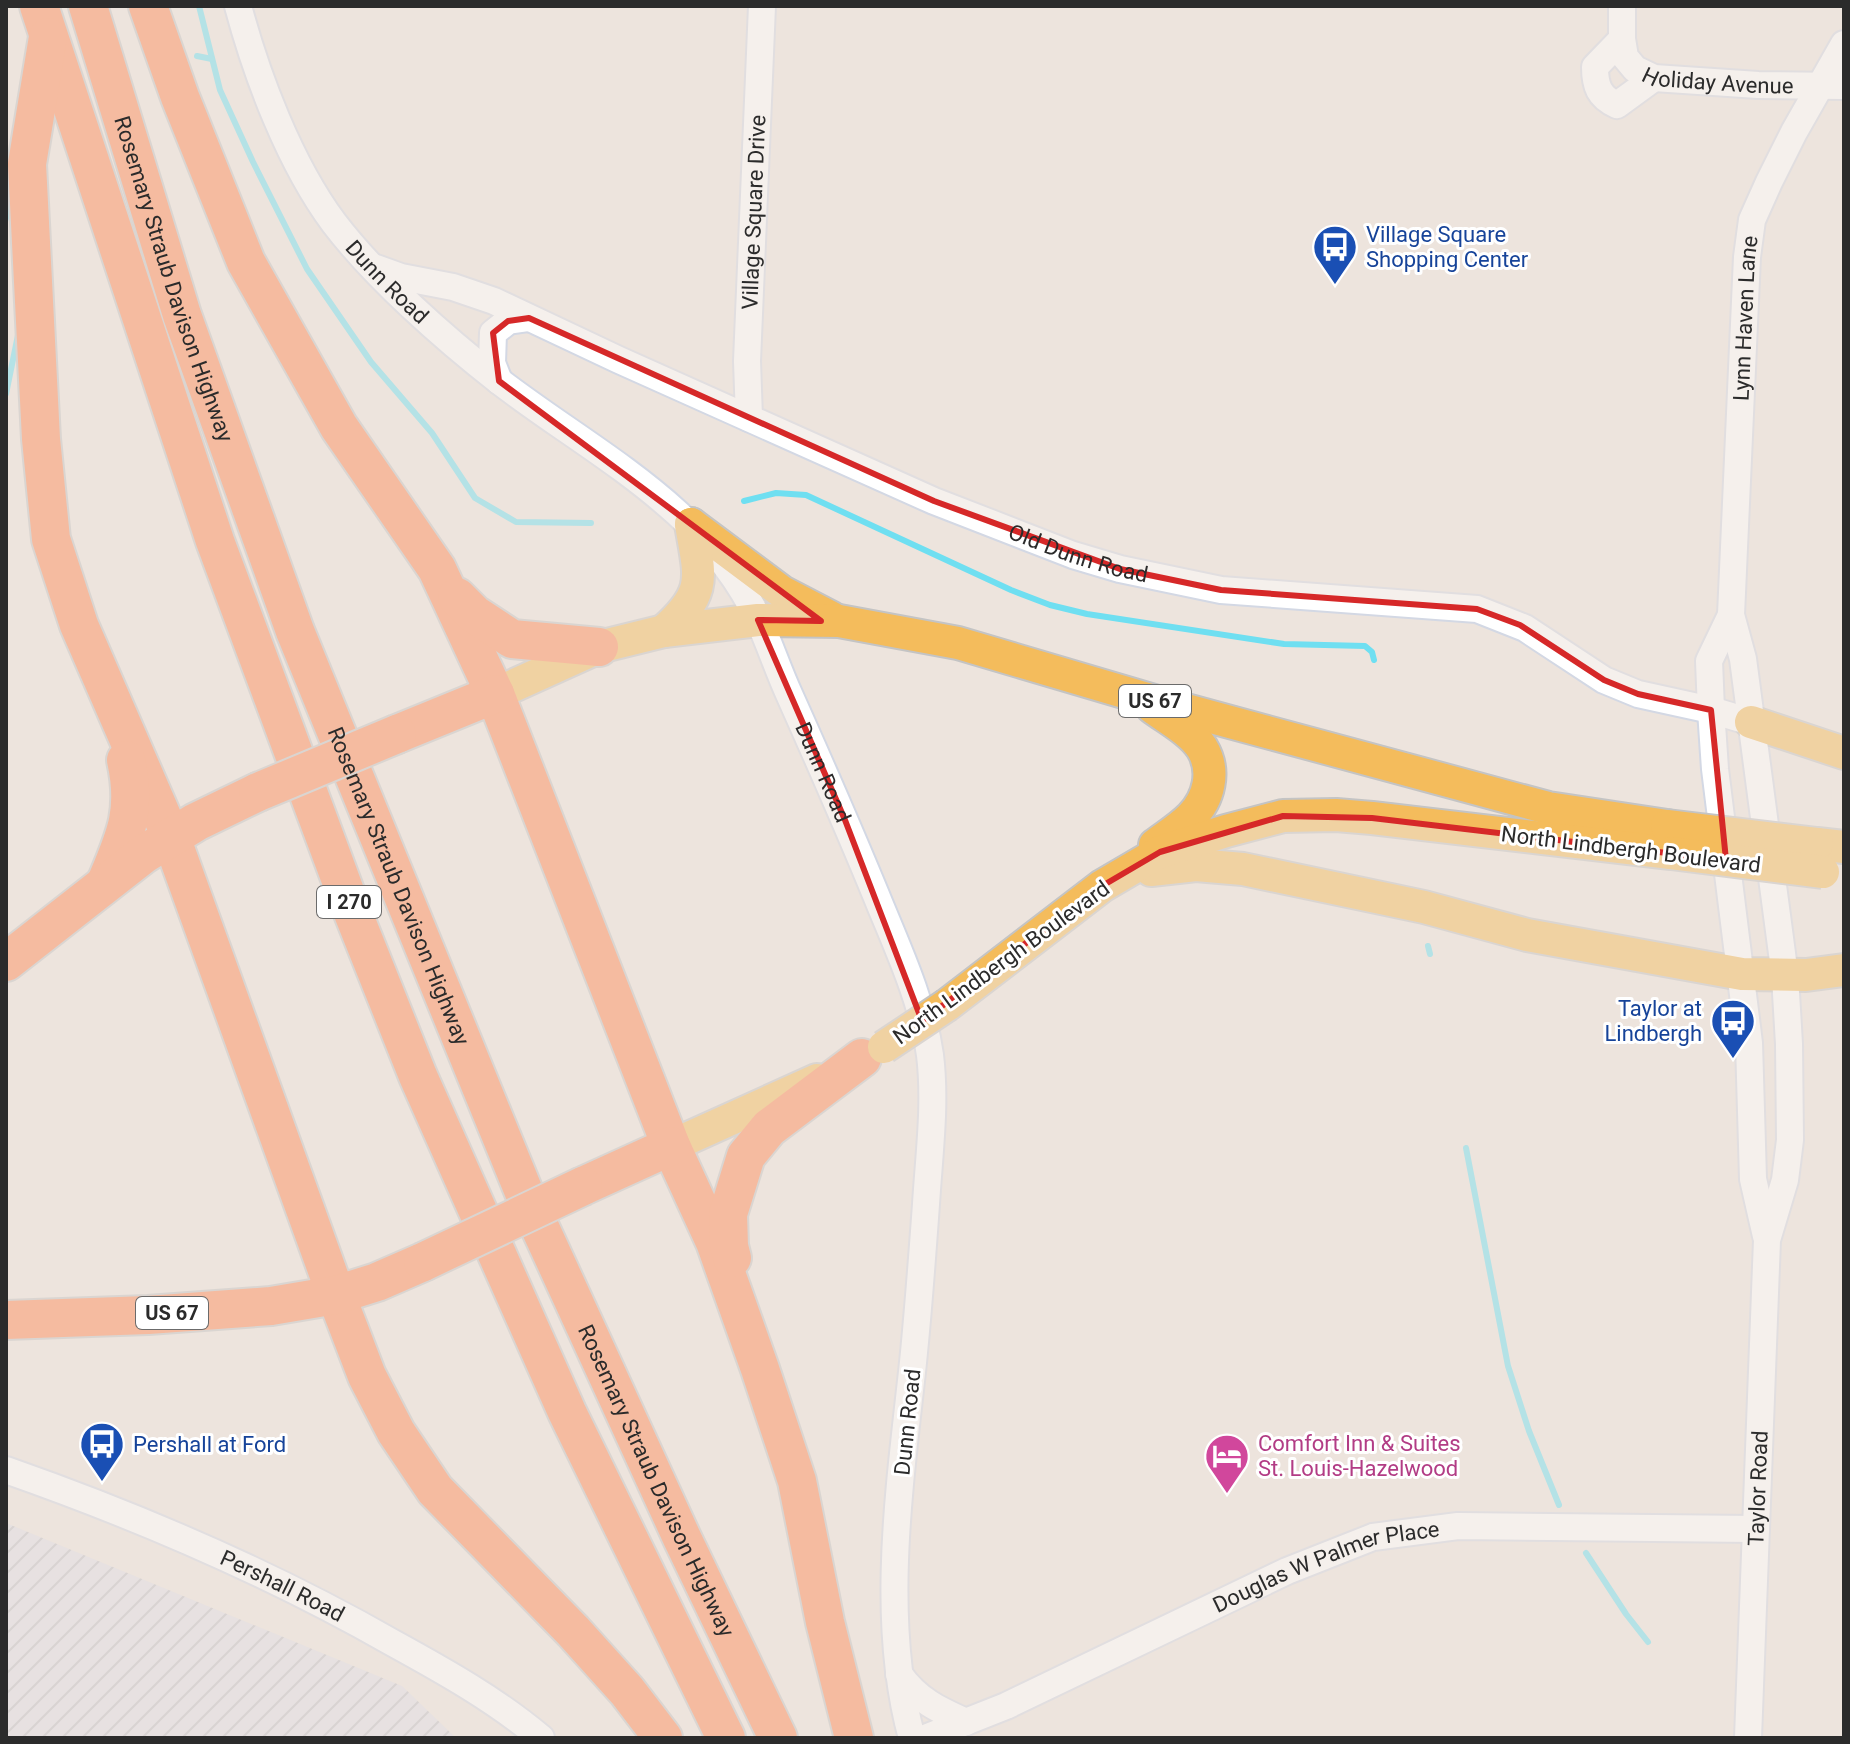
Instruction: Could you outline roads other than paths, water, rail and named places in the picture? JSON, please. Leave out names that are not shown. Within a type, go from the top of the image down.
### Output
[{"type":"highway","name":"Rosemary Straub Davison Highway","points":[[88,6],[182,315],[295,631],[526,1197],[778,1738]]},
{"type":"highway","points":[[148,6],[180,97],[246,262],[339,427],[437,569],[495,694],[671,1146],[715,1242],[760,1369],[797,1481],[825,1622],[854,1738]]},
{"type":"highway","name":"Rosemary Straub Davison Highway","points":[[43,21],[215,541],[353,913],[418,1076],[567,1412],[726,1738]]},
{"type":"highway","points":[[43,21],[27,164],[41,439],[51,539],[79,625],[171,837],[336,1295],[367,1376],[396,1432],[435,1490],[573,1631],[627,1691],[663,1738]]},
{"type":"highway","points":[[443,582],[474,614],[512,639],[599,647]]},
{"type":"highway","points":[[464,628],[486,646],[505,655],[524,657],[599,647]]},
{"type":"highway","name":"North Lindbergh Boulevard","points":[[6,962],[107,880],[171,837],[258,792],[495,694]]},
{"type":"highway","points":[[107,880],[124,841],[132,807],[130,781],[113,702]]},
{"type":"highway","points":[[760,1369],[729,1246],[728,1214],[735,1185],[746,1156],[769,1128],[873,1052]]},
{"type":"highway","name":"North Lindbergh Boulevard","points":[[6,1320],[256,1307],[336,1295],[423,1262],[671,1146]]},
{"type":"main road","points":[[691,524],[782,592],[839,621]]},
{"type":"main road","points":[[664,631],[681,616],[699,587],[691,524]]},
{"type":"main road","name":"North Lindbergh Boulevard","points":[[495,694],[599,647],[664,631],[758,620],[839,621],[958,643],[1135,695],[1669,840]]},
{"type":"main road","points":[[1102,886],[1191,817],[1206,797],[1211,774],[1202,748],[1179,726],[1135,695]]},
{"type":"main road","points":[[1751,722],[1844,753]]},
{"type":"main road","name":"North Lindbergh Boulevard","points":[[671,1146],[873,1052],[947,1005],[1102,886],[1160,852],[1283,816],[1336,815],[1669,840],[1832,859]]},
{"type":"main road","points":[[1102,886],[1152,870],[1196,865],[1243,869],[1424,907],[1527,935],[1742,974],[1785,976],[1844,970]]},
{"type":"street","name":"Dunn Road","points":[[238,6],[267,94],[303,173],[332,220],[374,268],[499,381],[607,455],[691,524],[738,581],[845,820],[917,997],[930,1056],[931,1126],[900,1491],[896,1589],[899,1673],[912,1738]]},
{"type":"street","name":"Village Square Drive","points":[[749,418],[747,361],[762,6]]},
{"type":"street","name":"Holiday Avenue","points":[[1622,6],[1625,57],[1635,69],[1654,78],[1832,86]]},
{"type":"street","points":[[1622,39],[1595,67],[1595,84],[1605,100],[1617,105],[1654,78]]},
{"type":"street","name":"Lynn Haven Lane","points":[[1769,851],[1743,659],[1731,615],[1747,257],[1752,220],[1794,132],[1832,86],[1844,44]]},
{"type":"street","name":"Old Dunn Road","points":[[374,268],[401,277],[453,287],[494,301],[934,501],[1073,555],[1120,569],[1221,590],[1477,609],[1525,628],[1604,680],[1638,694],[1751,722]]},
{"type":"street","points":[[434,325],[446,308],[469,302],[494,301]]},
{"type":"street","points":[[499,381],[492,363],[493,333],[508,321],[529,318]]},
{"type":"street","name":"Lynn Haven Lane","points":[[1724,844],[1715,769],[1709,661],[1731,615]]},
{"type":"street","name":"Taylor Road","points":[[1724,844],[1742,974],[1752,1078],[1753,1179],[1767,1240]]},
{"type":"street","name":"Taylor Road","points":[[1748,1738],[1767,1240],[1785,1180],[1790,1140],[1785,976],[1769,851]]},
{"type":"street","name":"Pershall Road","points":[[6,1470],[135,1518],[287,1585],[443,1671],[541,1738]]},
{"type":"street","name":"Douglas W Palmer Place","points":[[925,1738],[1006,1706],[1287,1571],[1373,1537],[1458,1526],[1756,1529]]},
{"type":"street","points":[[899,1673],[909,1689],[931,1707],[966,1722]]},
{"type":"waterway","points":[[199,6],[220,90],[253,162],[307,269],[371,362],[432,433],[475,498],[516,522],[591,523]]},
{"type":"waterway","points":[[197,56],[212,59]]},
{"type":"waterway","points":[[6,200],[13,225]]},
{"type":"waterway","points":[[6,394],[18,335]]},
{"type":"waterway","points":[[744,501],[776,493],[806,495],[1050,605],[1087,614],[1284,644],[1365,646],[1372,652],[1374,660]]},
{"type":"waterway","points":[[1428,946],[1430,954]]},
{"type":"waterway","points":[[1466,1148],[1508,1366],[1529,1431],[1559,1505]]},
{"type":"waterway","points":[[1586,1553],[1648,1642]]},
{"type":"place","name":"Village Square Shopping Center","points":[[1335,286]]},
{"type":"place","name":"Taylor at Lindbergh","points":[[1733,1060]]},
{"type":"place","name":"Pershall at Ford","points":[[102,1483]]},
{"type":"place","name":"Comfort Inn & Suites St. Louis-Hazelwood","points":[[1227,1495]]}]
